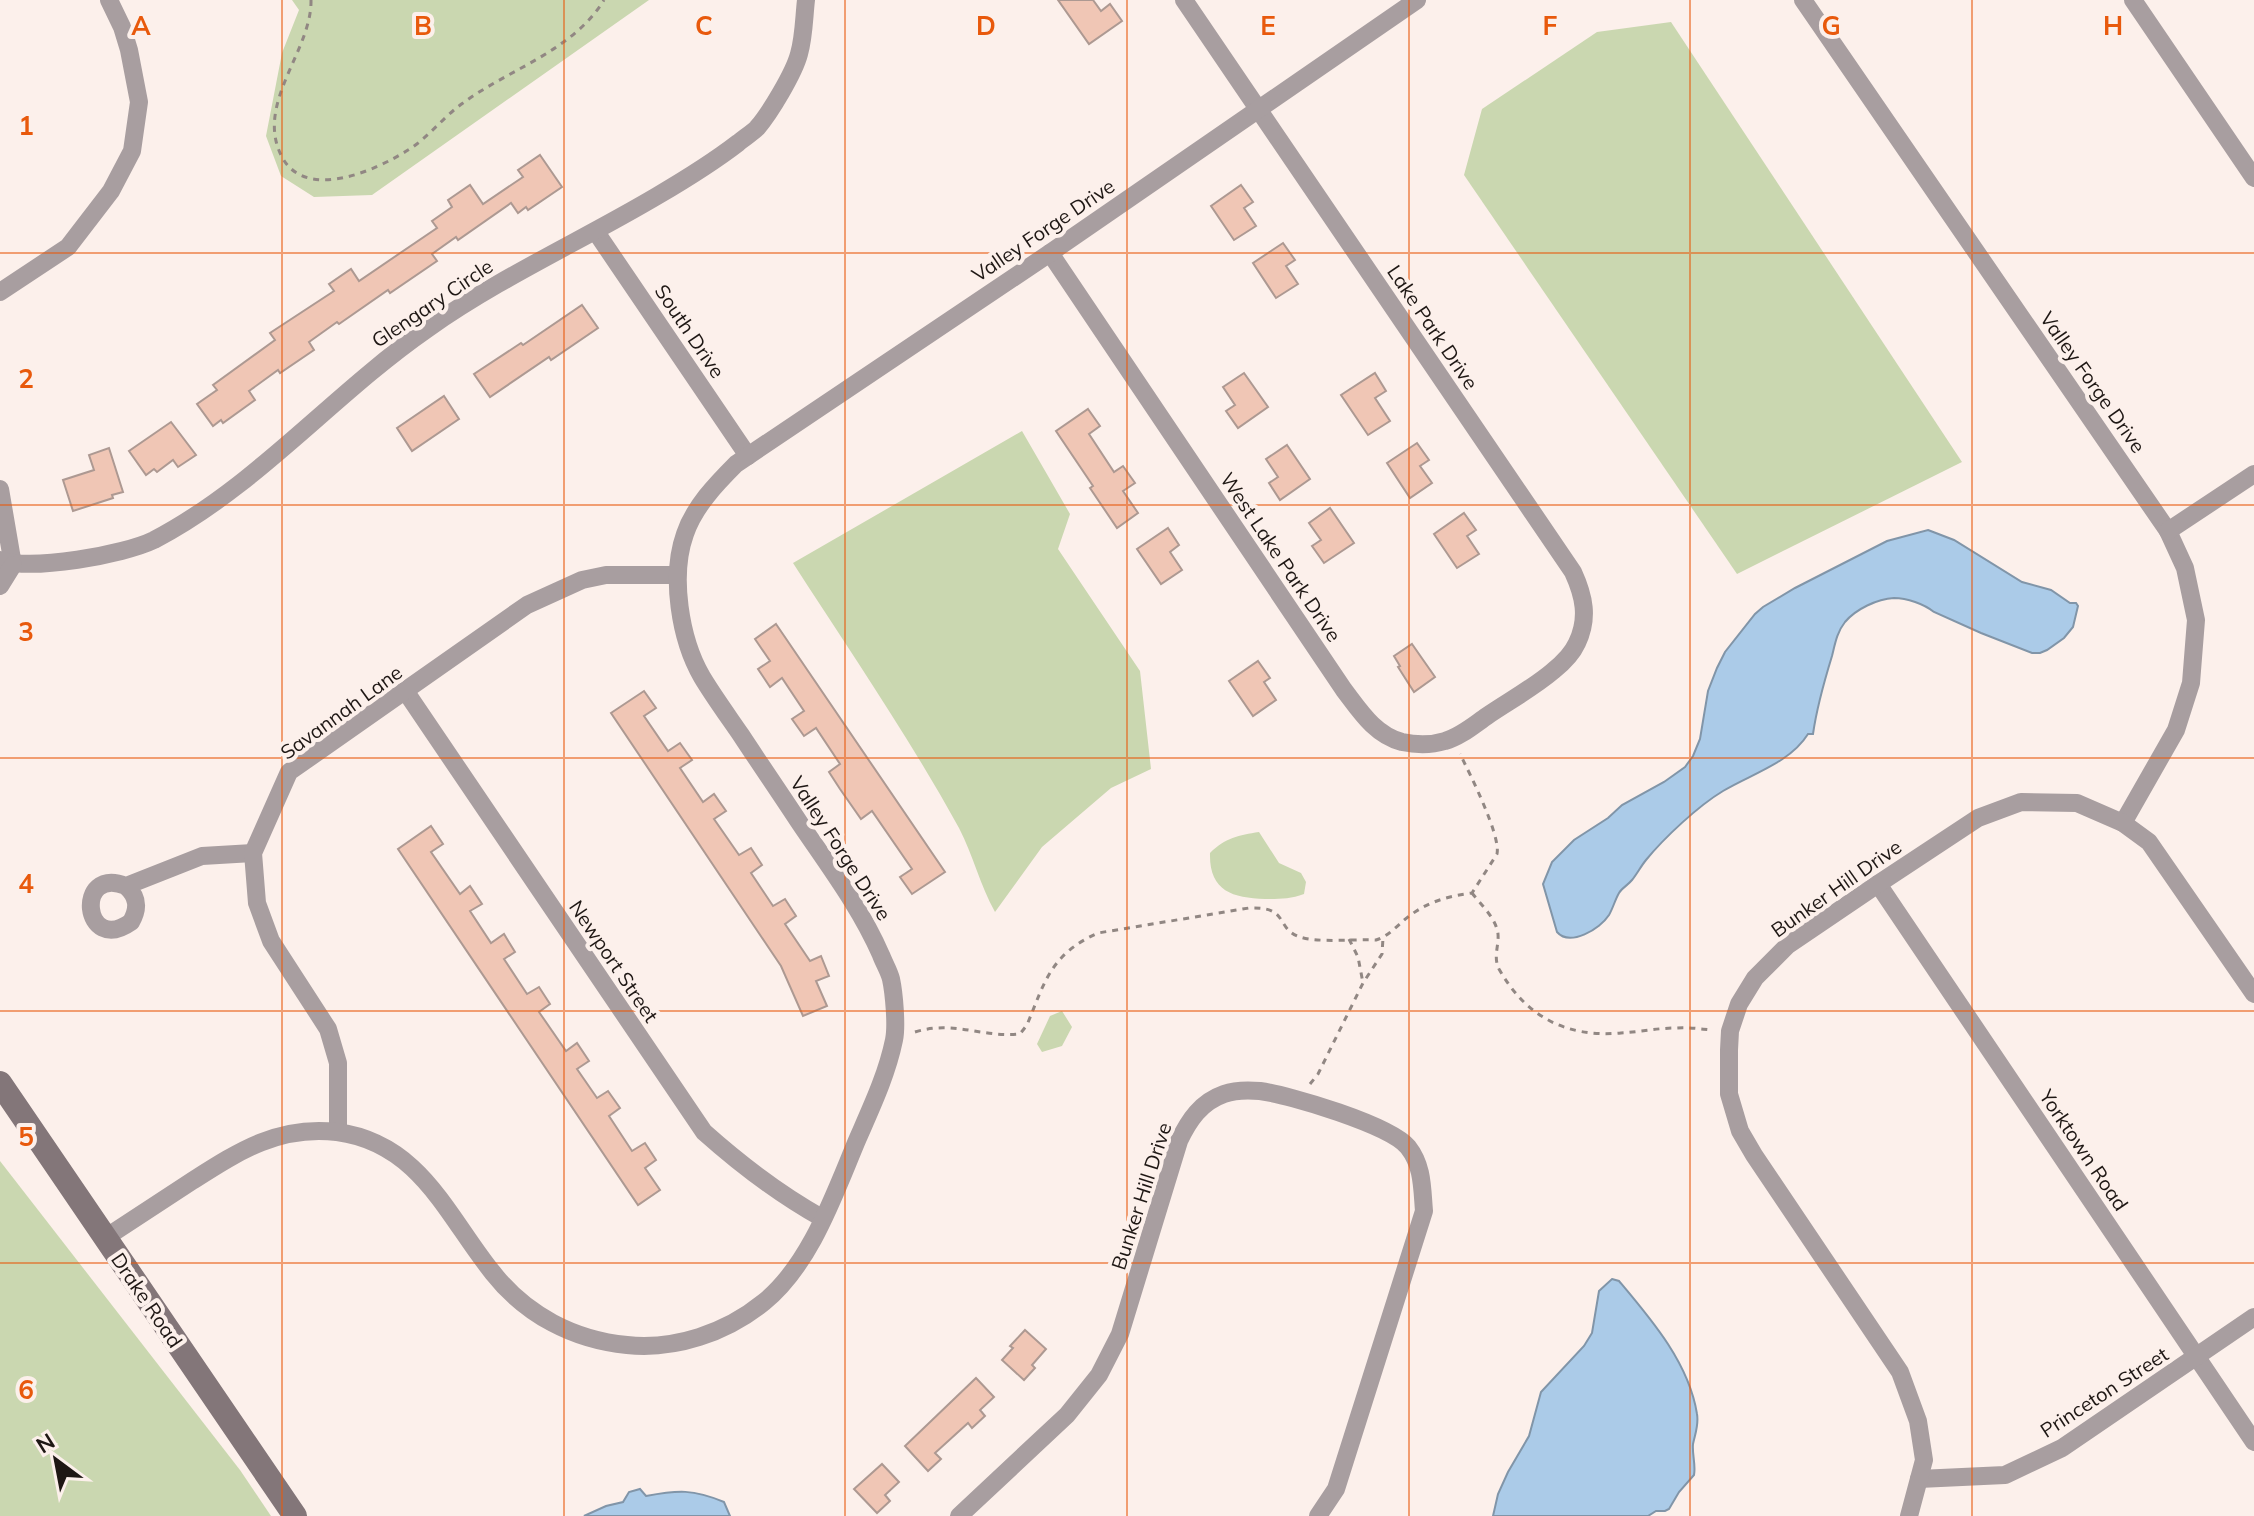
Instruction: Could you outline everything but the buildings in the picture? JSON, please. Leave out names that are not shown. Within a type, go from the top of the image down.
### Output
[{"type":"street","points":[[0,292],[68,247],[111,191],[132,151],[139,102],[129,50],[109,0]]},
{"type":"street","name":"Glengary Circle","points":[[6,562],[64,561],[134,548],[161,536],[252,475],[359,381],[426,330],[478,296],[596,232],[706,167],[757,128],[784,87],[799,54],[806,0]]},
{"type":"street","name":"Lake Park Drive","points":[[1184,0],[1573,572],[1584,601],[1581,631],[1568,657],[1539,681]]},
{"type":"street","name":"Valley Forge Drive","points":[[105,1238],[232,1155],[261,1141],[291,1133],[338,1132],[385,1149],[418,1172],[439,1196],[492,1272],[526,1307],[559,1327],[608,1343],[644,1346],[677,1343],[738,1321],[765,1302],[788,1279],[806,1250],[883,1079],[895,1035],[891,979],[862,915],[700,674],[682,622],[677,575],[685,533],[702,502],[736,464],[1050,253],[1417,0]]},
{"type":"street","name":"Valley Forge Drive","points":[[1803,0],[2168,531],[2185,568],[2196,620],[2191,683],[2176,730],[2123,823]]},
{"type":"street","points":[[2133,0],[2254,178]]},
{"type":"street","name":"South Drive","points":[[596,232],[748,456]]},
{"type":"street","name":"West Lake Park Drive","points":[[1050,253],[1344,690],[1368,721],[1389,737],[1403,742],[1434,744],[1453,738],[1539,681]]},
{"type":"street","points":[[2168,531],[2254,474]]},
{"type":"street","points":[[0,489],[6,562],[0,586]]},
{"type":"street","name":"Savannah Lane","points":[[338,1132],[338,1063],[328,1029],[271,941],[257,903],[253,853],[289,772],[527,605],[582,580],[606,575],[677,575]]},
{"type":"street","name":"Newport Street","points":[[406,692],[704,1132],[745,1168],[822,1218]]},
{"type":"street","name":"Bunker Hill Drive","points":[[1909,1516],[1924,1460],[1918,1421],[1900,1372],[1754,1155],[1740,1131],[1729,1094],[1730,1031],[1739,1004],[1755,978],[1788,945],[1978,818],[2021,802],[2077,803],[2123,823],[2149,842],[2254,994]]},
{"type":"street","points":[[126,886],[202,856],[253,853]]},
{"type":"street","name":"Yorktown Road","points":[[1878,884],[2254,1442]]},
{"type":"street","name":"Drake Road","points":[[0,1083],[295,1516]]},
{"type":"street","name":"Bunker Hill Drive","points":[[959,1516],[1067,1415],[1099,1375],[1120,1334],[1179,1141],[1193,1116],[1212,1099],[1244,1090],[1277,1094],[1369,1122],[1407,1145],[1422,1173],[1424,1211],[1336,1489],[1318,1516]]},
{"type":"street","name":"Princeton Street","points":[[1919,1479],[2005,1475],[2062,1448],[2254,1317]]},
{"type":"path","points":[[311,0],[307,23],[274,119],[276,142],[285,163],[302,176],[316,180],[358,175],[409,150],[461,104],[574,35],[604,0]]},
{"type":"path","points":[[895,1035],[932,1027],[1020,1034],[1055,964],[1064,953],[1098,933],[1265,907],[1277,912],[1293,935],[1304,939],[1376,940],[1434,901],[1472,893],[1498,849],[1495,834],[1453,738]]},
{"type":"path","points":[[1472,893],[1495,923],[1498,935],[1497,965],[1518,996],[1541,1017],[1561,1027],[1598,1034],[1679,1027],[1730,1031]]},
{"type":"path","points":[[1301,1101],[1318,1074],[1363,983],[1382,954],[1383,938]]},
{"type":"path","points":[[1349,939],[1358,957],[1363,983]]},
{"type":"green space","points":[[292,0],[649,0],[372,195],[314,197],[281,176],[266,136],[282,53],[299,10]]},
{"type":"green space","points":[[1671,22],[1962,462],[1737,574],[1464,175],[1482,109],[1597,32]]},
{"type":"green space","points":[[1022,431],[1070,514],[1058,549],[1140,671],[1151,769],[1111,788],[1042,847],[995,912],[964,838],[940,794],[793,563]]},
{"type":"green space","points":[[1259,832],[1279,863],[1301,873],[1306,882],[1304,894],[1265,899],[1242,897],[1218,884],[1210,853],[1233,838]]},
{"type":"green space","points":[[1062,1011],[1072,1027],[1062,1046],[1042,1052],[1037,1044],[1050,1016]]},
{"type":"green space","points":[[0,1161],[240,1470],[271,1516],[0,1516]]},
{"type":"water","points":[[1928,530],[1954,540],[2022,582],[2051,590],[2070,603],[2076,603],[2073,627],[2047,650],[2032,653],[1910,600],[1887,599],[1861,609],[1845,622],[1838,634],[1813,734],[1808,734],[1781,760],[1723,791],[1682,823],[1653,851],[1620,891],[1609,915],[1599,926],[1577,937],[1569,938],[1557,932],[1543,884],[1552,862],[1574,840],[1622,805],[1685,767],[1700,739],[1708,691],[1717,668],[1725,652],[1755,614],[1795,588],[1887,541]]},
{"type":"water","points":[[1612,1279],[1619,1281],[1656,1326],[1686,1377],[1697,1418],[1693,1444],[1694,1475],[1669,1509],[1648,1516],[1493,1516],[1498,1494],[1529,1436],[1541,1392],[1584,1346],[1592,1333],[1599,1291]]},
{"type":"water","points":[[640,1489],[646,1496],[677,1492],[703,1495],[724,1502],[730,1516],[584,1516],[623,1502],[629,1492]]}]
